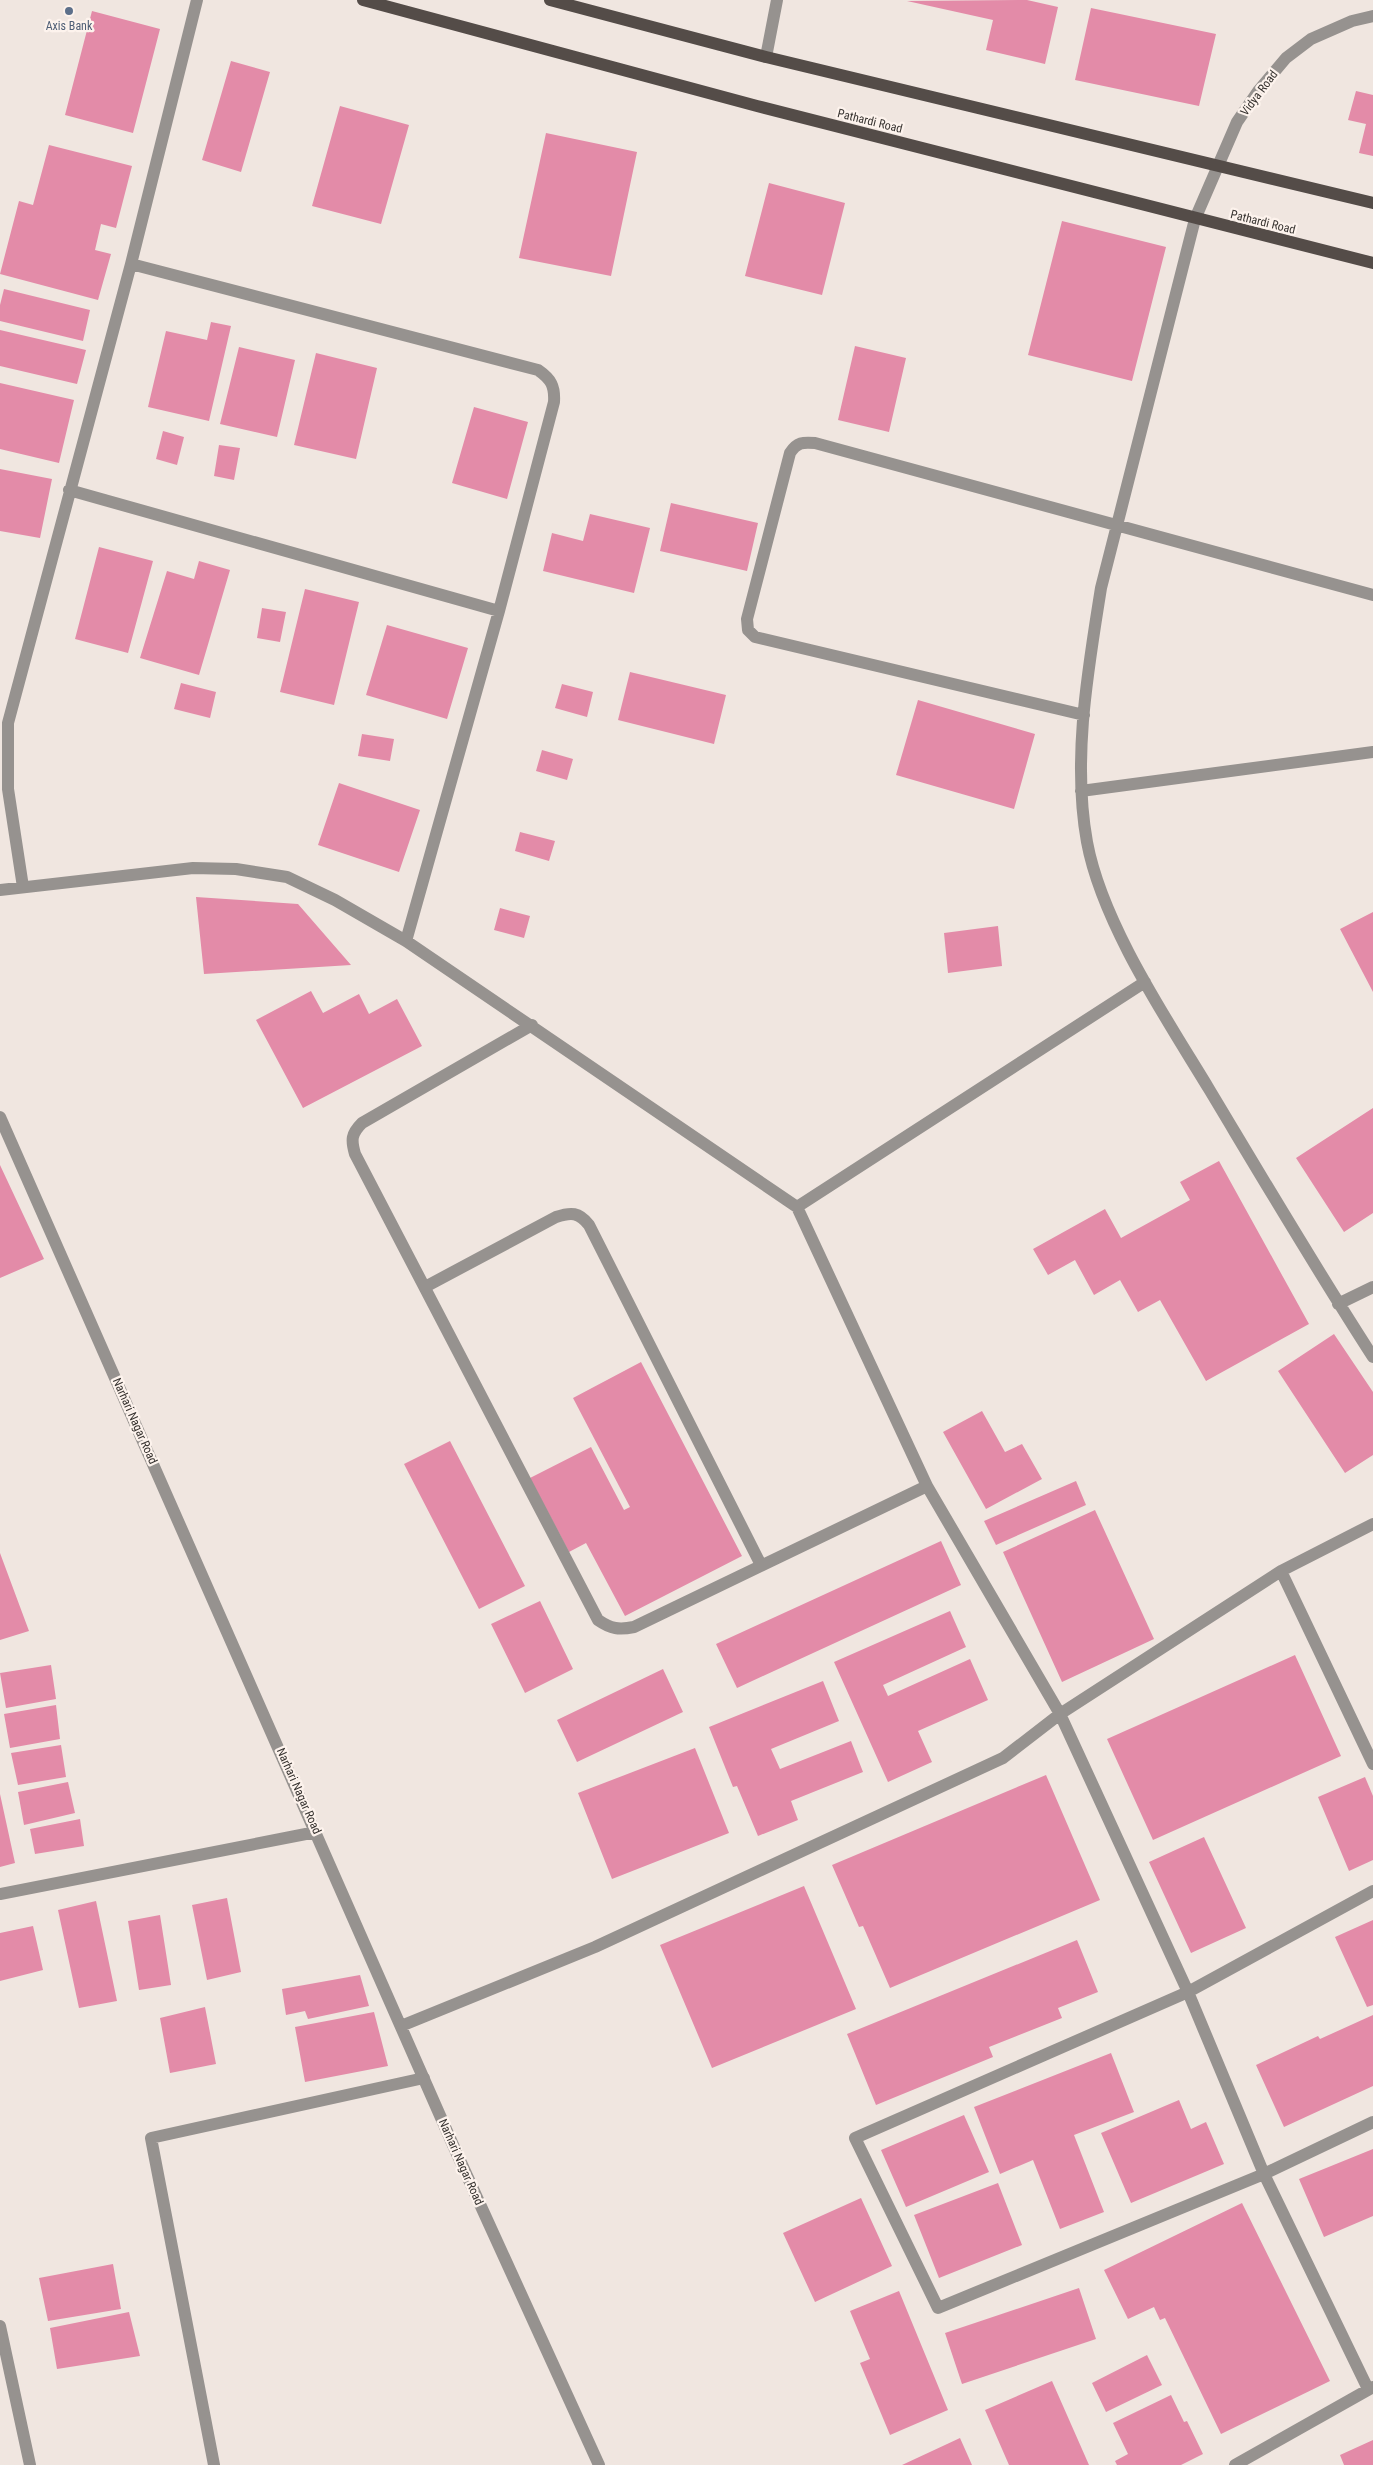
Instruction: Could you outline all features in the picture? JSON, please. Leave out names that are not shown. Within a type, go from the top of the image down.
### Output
[{"type":"main road","name":"Pathardi Road","points":[[363,0],[756,106],[1373,263]]},
{"type":"main road","points":[[550,0],[766,58],[1373,203]]},
{"type":"street","points":[[23,887],[8,789],[8,723],[131,264],[197,0]]},
{"type":"street","points":[[766,58],[777,0]]},
{"type":"street","name":"Vidya Road","points":[[1373,16],[1352,21],[1311,38],[1286,58],[1259,90],[1237,122],[1195,219],[1101,588],[1084,714],[1081,791],[1087,843],[1098,881],[1115,922],[1145,982],[1338,1304],[1373,1357]]},
{"type":"street","points":[[131,264],[538,370],[550,378],[555,389],[554,402],[499,611],[406,941]]},
{"type":"street","points":[[1084,714],[755,637],[748,630],[747,619],[790,453],[801,442],[814,443],[1373,595]]},
{"type":"street","points":[[69,490],[499,611]]},
{"type":"street","points":[[1081,791],[1373,752]]},
{"type":"street","points":[[0,890],[159,870],[193,868],[236,869],[287,877],[335,900],[406,941],[532,1025],[797,1208],[927,1486],[1060,1714],[1188,1992],[1264,2174],[1371,2388],[1235,2465]]},
{"type":"street","points":[[797,1208],[1145,982]]},
{"type":"street","points":[[532,1025],[362,1123],[354,1131],[352,1140],[355,1154],[598,1620],[609,1628],[622,1629],[634,1627],[927,1486]]},
{"type":"street","name":"Narhari Nagar Road","points":[[0,1117],[424,2078],[598,2465]]},
{"type":"street","points":[[425,1287],[556,1217],[571,1212],[583,1217],[594,1233],[761,1565]]},
{"type":"street","points":[[1338,1304],[1373,1287]]},
{"type":"street","points":[[401,2026],[595,1947],[1003,1758],[1060,1714],[1281,1570],[1373,1524]]},
{"type":"street","points":[[1281,1570],[1373,1764]]},
{"type":"street","points":[[0,1894],[316,1832]]},
{"type":"street","points":[[1373,1890],[1188,1992],[854,2138],[938,2308],[1264,2174],[1373,2122]]},
{"type":"street","points":[[214,2465],[150,2138],[424,2078]]},
{"type":"street","points":[[0,2326],[30,2465]]},
{"type":"building","points":[[1027,0],[1058,7],[1045,64],[986,50],[993,20],[907,1]]},
{"type":"building","points":[[1091,8],[1216,34],[1199,106],[1075,80]]},
{"type":"building","points":[[92,11],[160,29],[133,133],[65,115]]},
{"type":"building","points":[[231,61],[270,72],[241,172],[202,160]]},
{"type":"building","points":[[1356,91],[1373,95],[1373,156],[1359,153],[1366,124],[1348,120]]},
{"type":"building","points":[[340,106],[409,125],[381,224],[312,206]]},
{"type":"building","points":[[546,133],[637,152],[611,276],[519,258]]},
{"type":"building","points":[[49,145],[132,166],[116,228],[101,224],[95,250],[111,254],[98,300],[0,274],[19,201],[33,205]]},
{"type":"building","points":[[769,183],[845,203],[822,295],[745,276]]},
{"type":"building","points":[[1062,221],[1166,247],[1132,381],[1028,355]]},
{"type":"building","points":[[4,289],[90,310],[83,341],[0,321],[0,305]]},
{"type":"building","points":[[211,322],[231,326],[209,421],[148,407],[166,331],[207,340]]},
{"type":"building","points":[[0,330],[86,350],[77,384],[0,366]]},
{"type":"building","points":[[855,346],[906,358],[889,432],[838,420]]},
{"type":"building","points":[[239,347],[295,360],[277,437],[220,424]]},
{"type":"building","points":[[316,353],[377,368],[356,459],[294,445]]},
{"type":"building","points":[[0,383],[74,400],[59,463],[0,449]]},
{"type":"building","points":[[474,407],[528,422],[507,499],[452,483]]},
{"type":"building","points":[[163,431],[184,437],[177,465],[156,459]]},
{"type":"building","points":[[219,445],[240,448],[234,480],[214,476]]},
{"type":"building","points":[[0,469],[52,479],[40,538],[0,531]]},
{"type":"building","points":[[671,503],[758,523],[747,571],[660,551]]},
{"type":"building","points":[[590,514],[650,528],[634,593],[543,571],[552,533],[583,541]]},
{"type":"building","points":[[99,547],[153,561],[128,653],[75,639]]},
{"type":"building","points":[[199,561],[230,570],[199,675],[140,658],[167,571],[194,579]]},
{"type":"building","points":[[305,589],[359,602],[334,705],[280,692]]},
{"type":"building","points":[[262,608],[286,612],[280,642],[257,638]]},
{"type":"building","points":[[387,625],[468,648],[447,719],[366,695]]},
{"type":"building","points":[[630,672],[726,695],[714,744],[618,720]]},
{"type":"building","points":[[181,683],[216,692],[210,718],[174,709]]},
{"type":"building","points":[[562,684],[593,692],[587,717],[555,708]]},
{"type":"building","points":[[918,700],[1035,734],[1014,809],[896,775]]},
{"type":"building","points":[[362,734],[394,739],[390,761],[358,756]]},
{"type":"building","points":[[542,750],[573,759],[567,780],[536,771]]},
{"type":"building","points":[[339,783],[420,810],[399,872],[318,845]]},
{"type":"building","points":[[520,832],[555,841],[549,861],[515,851]]},
{"type":"building","points":[[196,897],[298,904],[351,965],[204,974]]},
{"type":"building","points":[[500,908],[530,916],[524,938],[494,930]]},
{"type":"building","points":[[1373,912],[1373,992],[1340,929]]},
{"type":"building","points":[[998,926],[1002,966],[948,973],[944,933]]},
{"type":"building","points":[[311,991],[323,1013],[359,994],[369,1014],[397,999],[422,1046],[303,1108],[256,1020]]},
{"type":"building","points":[[1373,1108],[1373,1213],[1344,1232],[1296,1158]]},
{"type":"building","points":[[1219,1161],[1309,1324],[1206,1381],[1160,1300],[1138,1312],[1120,1280],[1094,1295],[1075,1260],[1048,1275],[1033,1249],[1105,1209],[1121,1238],[1190,1200],[1180,1182]]},
{"type":"building","points":[[0,1165],[44,1259],[0,1278]]},
{"type":"building","points":[[1334,1334],[1373,1392],[1373,1455],[1345,1473],[1278,1371]]},
{"type":"building","points":[[641,1362],[742,1556],[625,1616],[586,1543],[569,1552],[530,1478],[591,1447],[624,1510],[630,1507],[573,1398]]},
{"type":"building","points":[[982,1411],[1005,1452],[1022,1444],[1042,1479],[986,1509],[943,1432]]},
{"type":"building","points":[[450,1441],[525,1586],[479,1609],[404,1464]]},
{"type":"building","points":[[1076,1481],[1086,1505],[996,1545],[984,1521]]},
{"type":"building","points":[[1095,1510],[1154,1639],[1062,1682],[1003,1552]]},
{"type":"building","points":[[941,1541],[961,1585],[737,1688],[716,1644]]},
{"type":"building","points":[[0,1553],[29,1631],[0,1640]]},
{"type":"building","points":[[540,1601],[573,1669],[525,1693],[491,1624]]},
{"type":"building","points":[[950,1611],[966,1647],[883,1685],[888,1696],[970,1659],[988,1700],[918,1731],[932,1762],[888,1782],[834,1662]]},
{"type":"building","points":[[1295,1655],[1341,1756],[1153,1840],[1107,1739]]},
{"type":"building","points":[[51,1665],[56,1699],[6,1708],[0,1673]]},
{"type":"building","points":[[663,1669],[683,1712],[577,1762],[557,1720]]},
{"type":"building","points":[[823,1681],[839,1721],[771,1749],[780,1769],[851,1741],[863,1772],[791,1801],[798,1820],[758,1836],[737,1786],[733,1787],[709,1727]]},
{"type":"building","points":[[56,1705],[60,1739],[10,1748],[4,1714]]},
{"type":"building","points":[[61,1745],[66,1777],[18,1785],[11,1753]]},
{"type":"building","points":[[695,1748],[729,1833],[612,1879],[578,1793]]},
{"type":"building","points":[[1046,1775],[1100,1900],[890,1988],[863,1926],[859,1927],[832,1865]]},
{"type":"building","points":[[1365,1777],[1373,1796],[1373,1860],[1349,1871],[1318,1797]]},
{"type":"building","points":[[68,1782],[75,1813],[24,1825],[18,1792]]},
{"type":"building","points":[[0,1794],[15,1863],[0,1867]]},
{"type":"building","points":[[80,1819],[84,1846],[35,1854],[30,1829]]},
{"type":"building","points":[[1204,1837],[1246,1928],[1191,1953],[1149,1862]]},
{"type":"building","points":[[804,1886],[856,2009],[712,2068],[660,1945]]},
{"type":"building","points":[[227,1898],[241,1972],[207,1980],[192,1905]]},
{"type":"building","points":[[96,1901],[117,2001],[79,2008],[58,1910]]},
{"type":"building","points":[[160,1915],[171,1985],[139,1990],[128,1921]]},
{"type":"building","points":[[1373,1920],[1373,2005],[1367,2007],[1335,1937]]},
{"type":"building","points":[[33,1926],[43,1970],[0,1981],[0,1933]]},
{"type":"building","points":[[1077,1940],[1098,1992],[1058,2008],[1062,2018],[989,2047],[993,2057],[876,2105],[847,2034]]},
{"type":"building","points":[[360,1975],[369,2006],[308,2019],[305,2011],[286,2015],[282,1989]]},
{"type":"building","points":[[205,2007],[216,2064],[170,2073],[160,2018]]},
{"type":"building","points":[[374,2012],[388,2066],[305,2082],[295,2027]]},
{"type":"building","points":[[1373,2015],[1373,2086],[1284,2127],[1256,2065],[1318,2036],[1320,2039]]},
{"type":"building","points":[[1111,2053],[1134,2112],[1074,2135],[1104,2212],[1060,2229],[1033,2160],[1000,2174],[974,2107]]},
{"type":"building","points":[[1179,2100],[1191,2129],[1206,2122],[1224,2164],[1131,2203],[1101,2133]]},
{"type":"building","points":[[964,2115],[989,2172],[906,2207],[881,2150]]},
{"type":"building","points":[[1373,2149],[1373,2216],[1324,2237],[1299,2179]]},
{"type":"building","points":[[998,2183],[1022,2245],[939,2278],[914,2215]]},
{"type":"building","points":[[861,2198],[892,2266],[815,2302],[783,2233]]},
{"type":"building","points":[[1242,2203],[1330,2381],[1221,2434],[1165,2318],[1160,2320],[1154,2307],[1128,2319],[1104,2270]]},
{"type":"building","points":[[113,2264],[121,2309],[48,2321],[39,2278]]},
{"type":"building","points":[[1079,2288],[1096,2339],[962,2384],[945,2333]]},
{"type":"building","points":[[899,2291],[948,2410],[890,2435],[860,2363],[870,2359],[850,2311]]},
{"type":"building","points":[[129,2312],[140,2356],[57,2369],[50,2328]]},
{"type":"building","points":[[1147,2355],[1162,2385],[1106,2412],[1092,2383]]},
{"type":"building","points":[[1052,2381],[1089,2465],[1009,2465],[985,2410]]},
{"type":"building","points":[[1171,2395],[1184,2422],[1187,2421],[1203,2454],[1181,2465],[1117,2465],[1115,2461],[1128,2454],[1113,2423]]},
{"type":"building","points":[[960,2438],[972,2465],[902,2465]]},
{"type":"building","points":[[1373,2440],[1373,2465],[1344,2465],[1340,2455]]},
{"type":"place","name":"Axis Bank","points":[[69,11]]}]
